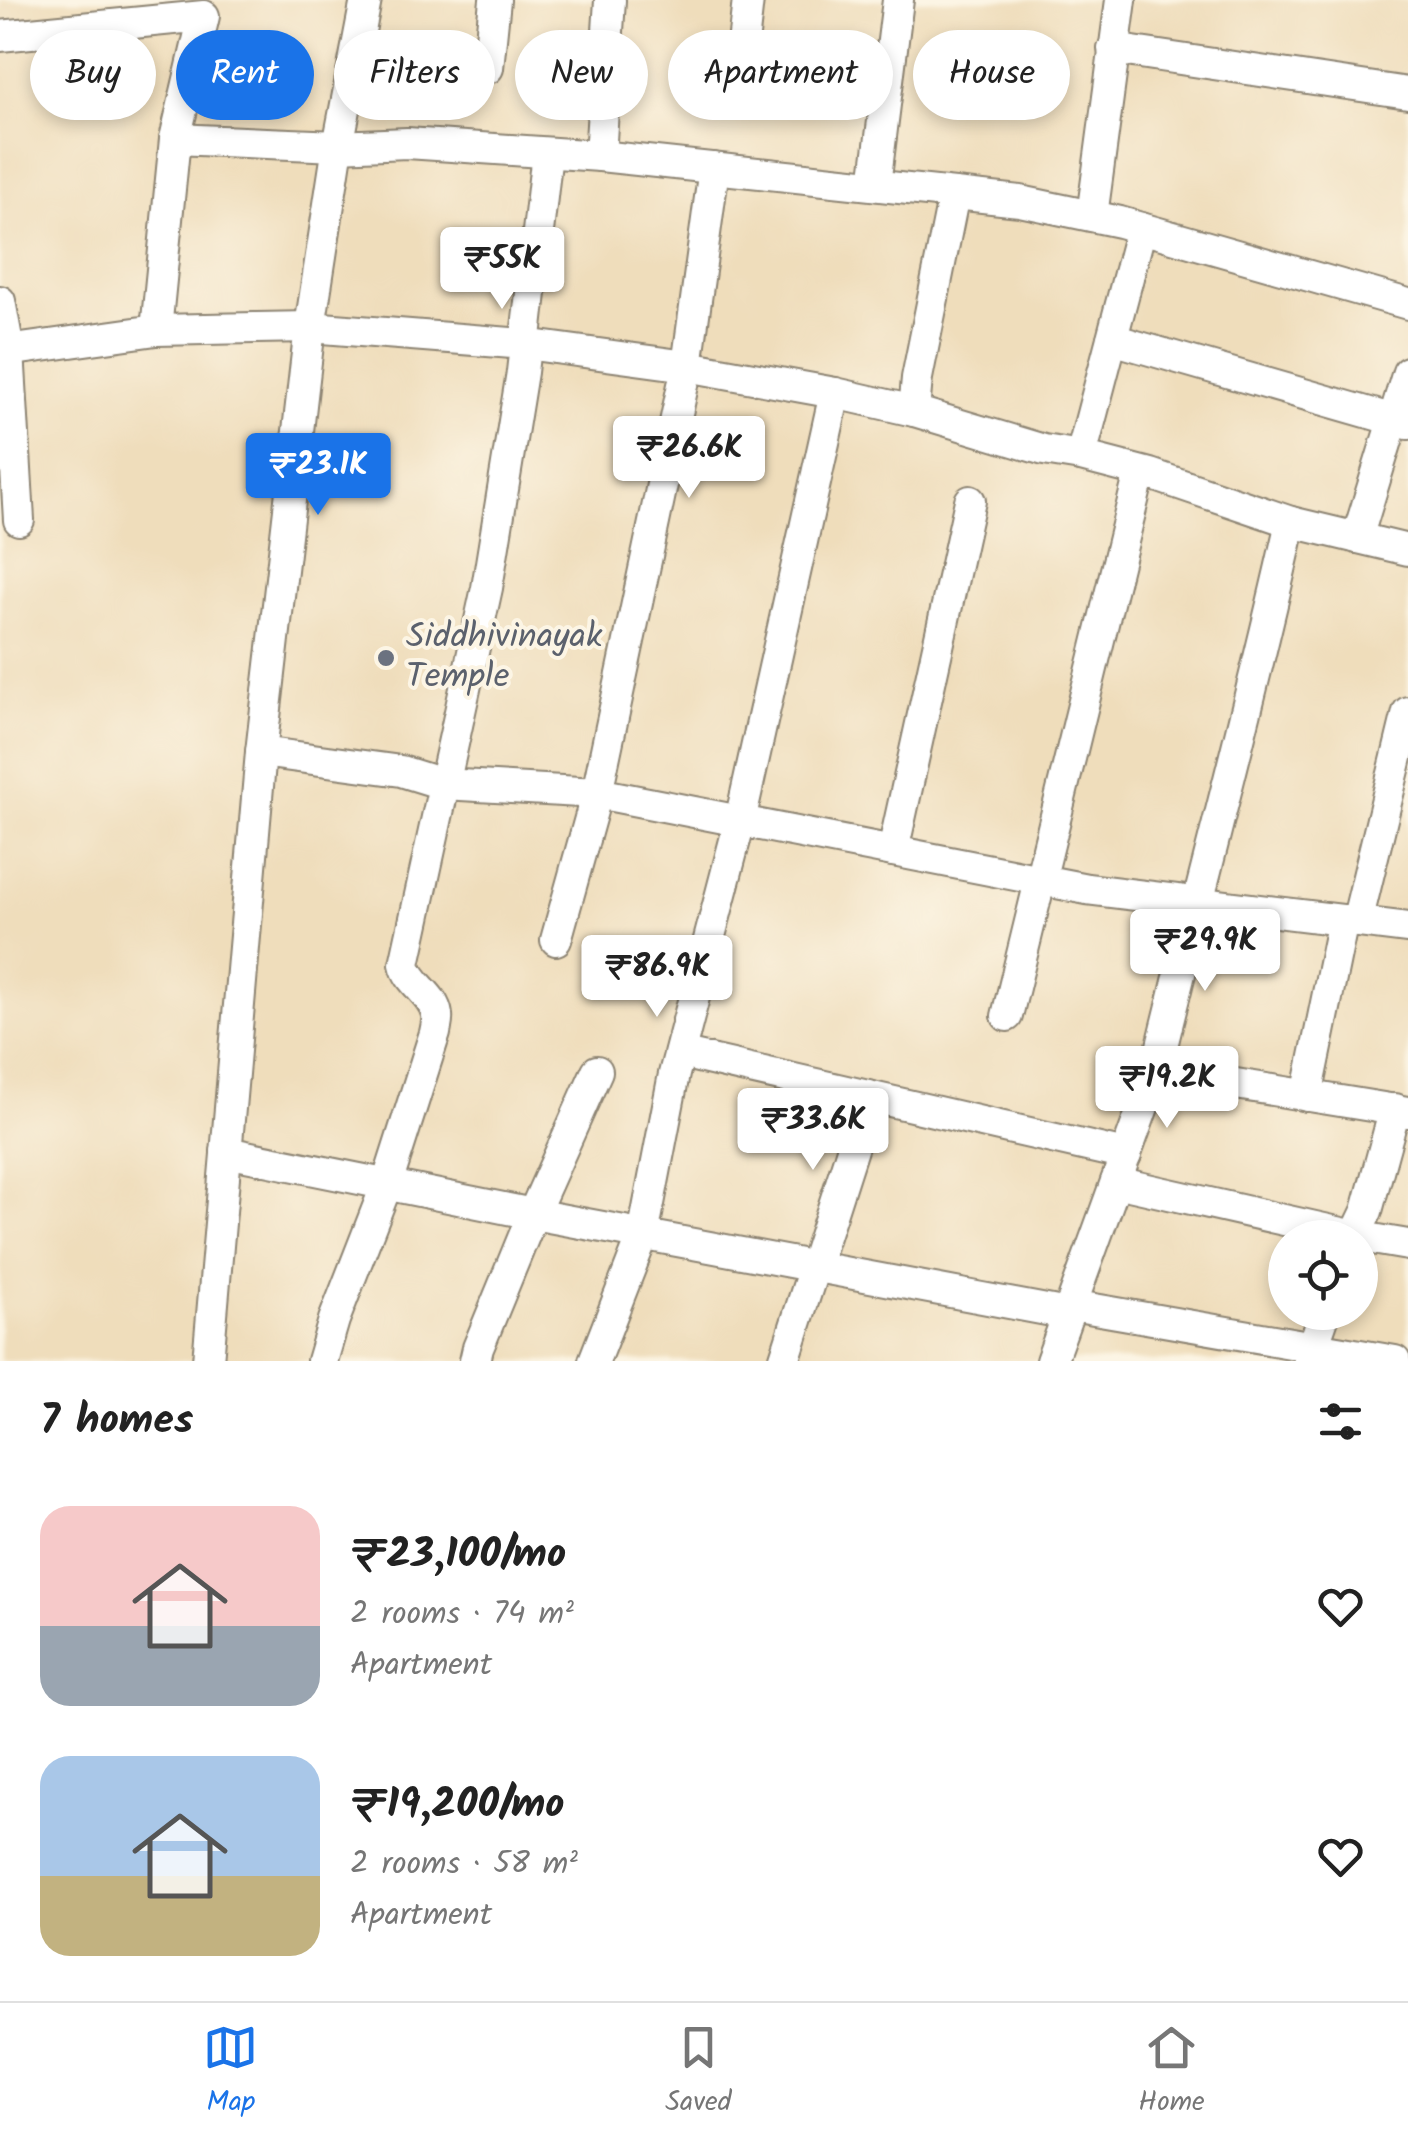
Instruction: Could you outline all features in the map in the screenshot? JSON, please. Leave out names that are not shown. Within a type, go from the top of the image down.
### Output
[{"type":"street","points":[[208,1361],[261,752],[310,326],[366,0]]},
{"type":"street","points":[[492,30],[495,0]]},
{"type":"street","points":[[600,156],[610,0]]},
{"type":"street","points":[[745,30],[748,0]]},
{"type":"street","points":[[874,185],[898,0]]},
{"type":"street","points":[[1092,216],[1121,0]]},
{"type":"street","points":[[0,36],[205,8],[175,139],[156,330]]},
{"type":"street","points":[[1113,48],[1408,93]]},
{"type":"street","points":[[175,139],[338,146],[407,143],[600,156],[1020,201],[1141,228],[1408,304]]},
{"type":"street","points":[[322,1361],[387,1184],[435,1033],[437,1015],[430,999],[407,973],[406,964],[487,588],[525,344],[546,153]]},
{"type":"street","points":[[556,940],[597,793],[687,366],[714,168]]},
{"type":"street","points":[[914,411],[917,378],[954,194]]},
{"type":"street","points":[[1081,456],[1141,228]]},
{"type":"street","points":[[0,301],[19,520]]},
{"type":"street","points":[[4,351],[156,330],[310,326],[525,344],[687,366],[914,411],[1044,450],[1140,472],[1291,522],[1408,550]]},
{"type":"street","points":[[1112,339],[1401,422]]},
{"type":"street","points":[[1358,538],[1401,422],[1408,372]]},
{"type":"street","points":[[594,1361],[643,1234],[680,1053],[740,821],[835,393]]},
{"type":"street","points":[[1007,1016],[1140,472]]},
{"type":"street","points":[[893,851],[970,502]]},
{"type":"street","points":[[1051,1361],[1156,1071],[1261,658],[1291,522]]},
{"type":"street","points":[[1307,1096],[1408,712]]},
{"type":"street","points":[[261,752],[400,770],[443,784],[597,793],[1087,889],[1408,928]]},
{"type":"street","points":[[680,1053],[869,1096],[1297,1220]]},
{"type":"street","points":[[475,1361],[533,1214],[597,1071]]},
{"type":"street","points":[[1156,1071],[1401,1110],[1363,1220]]},
{"type":"street","points":[[784,1361],[869,1096]]},
{"type":"street","points":[[226,1152],[814,1267],[1311,1354],[1396,1361]]},
{"type":"street","points":[[1378,1240],[1408,1245]]},
{"type":"street","points":[[1311,1354],[1319,1330]]},
{"type":"place","name":"Siddhivinayak Temple","points":[[386,658]]}]
